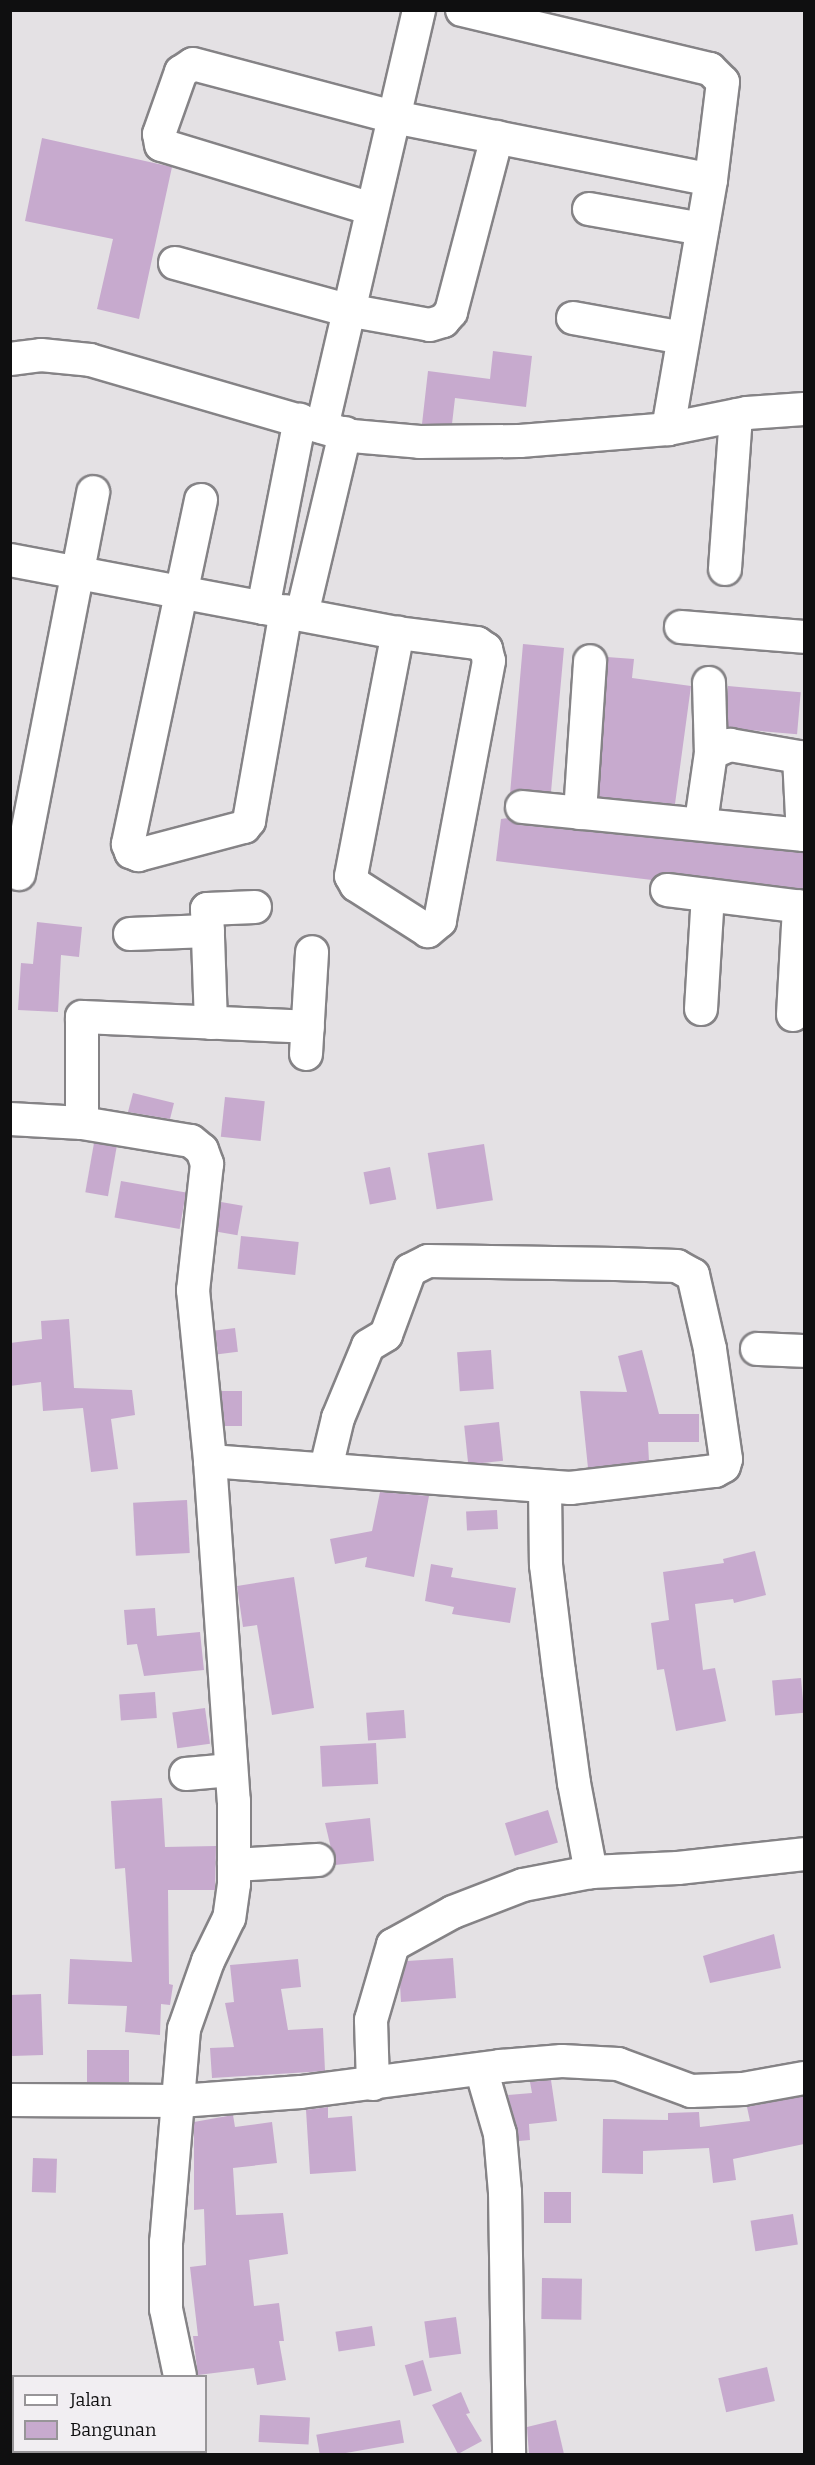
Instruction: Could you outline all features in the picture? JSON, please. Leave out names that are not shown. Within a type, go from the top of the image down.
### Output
[{"type":"street","points":[[201,500],[128,844],[131,852],[138,855],[244,827],[249,821],[283,611],[348,310],[419,10]]},
{"type":"street","points":[[462,10],[710,69],[723,82],[724,98],[668,429]]},
{"type":"street","points":[[372,209],[173,151],[161,145],[159,134],[181,72],[193,64],[394,117],[711,180]]},
{"type":"street","points":[[175,263],[348,310],[430,325],[443,321],[451,312],[497,137]]},
{"type":"street","points":[[589,209],[702,229]]},
{"type":"street","points":[[573,318],[683,338]]},
{"type":"street","points":[[10,359],[41,355],[90,360],[322,427],[420,442],[509,441],[668,429],[736,415],[804,409]]},
{"type":"street","points":[[725,569],[736,415]]},
{"type":"street","points":[[283,611],[322,427]]},
{"type":"street","points":[[19,874],[93,492]]},
{"type":"street","points":[[10,560],[398,633],[477,643],[486,649],[489,661],[440,921],[428,931],[356,885],[351,876],[398,633]]},
{"type":"street","points":[[681,627],[804,637]]},
{"type":"street","points":[[580,813],[590,661]]},
{"type":"street","points":[[701,822],[711,753],[709,682]]},
{"type":"street","points":[[522,807],[701,822],[804,835],[802,745],[730,745],[711,753]]},
{"type":"street","points":[[667,890],[802,906],[793,1015]]},
{"type":"street","points":[[700,1009],[708,895]]},
{"type":"street","points":[[211,1023],[207,909],[255,907]]},
{"type":"street","points":[[130,934],[208,931]]},
{"type":"street","points":[[82,1123],[82,1017],[211,1023],[307,1040],[312,952]]},
{"type":"street","points":[[10,1119],[82,1123],[191,1141],[202,1150],[207,1164],[193,1290],[210,1461],[231,1770],[234,1865],[229,1918],[208,1961],[184,2029],[180,2101],[166,2242],[166,2309],[180,2375]]},
{"type":"street","points":[[210,1461],[326,1468],[545,1487],[592,1485],[715,1471],[724,1466],[716,1384],[693,1275],[676,1266],[604,1263],[428,1261],[410,1270],[386,1335],[368,1346],[338,1418],[326,1468]]},
{"type":"street","points":[[757,1349],[804,1352]]},
{"type":"street","points":[[545,1487],[548,1577],[574,1783],[591,1872]]},
{"type":"street","points":[[186,1774],[231,1770]]},
{"type":"street","points":[[373,2084],[372,2020],[393,1945],[453,1912],[523,1886],[591,1872],[678,1868],[804,1854]]},
{"type":"street","points":[[234,1865],[318,1860]]},
{"type":"street","points":[[10,2100],[180,2101],[373,2084],[481,2069],[562,2061],[618,2064],[691,2091],[743,2089],[804,2078]]},
{"type":"street","points":[[481,2069],[500,2134],[504,2192],[509,2454]]},
{"type":"building","points":[[42,138],[172,167],[139,319],[97,309],[113,239],[25,221]]},
{"type":"building","points":[[493,351],[532,356],[526,407],[455,398],[452,424],[422,424],[428,371],[490,379]]},
{"type":"building","points":[[523,644],[564,648],[551,792],[523,789],[510,794]]},
{"type":"building","points":[[607,657],[634,659],[632,678],[691,686],[675,804],[599,797]]},
{"type":"building","points":[[728,686],[801,692],[797,734],[724,728]]},
{"type":"building","points":[[508,818],[520,825],[804,853],[804,889],[669,872],[652,880],[496,861],[501,819]]},
{"type":"building","points":[[37,922],[82,927],[79,957],[61,955],[58,1012],[18,1010],[21,963],[33,964]]},
{"type":"building","points":[[133,1093],[174,1103],[170,1119],[128,1112]]},
{"type":"building","points":[[225,1097],[265,1101],[261,1141],[221,1137]]},
{"type":"building","points":[[94,1143],[117,1147],[108,1196],[85,1192]]},
{"type":"building","points":[[484,1144],[493,1200],[437,1209],[428,1153]]},
{"type":"building","points":[[390,1167],[396,1199],[370,1205],[363,1172]]},
{"type":"building","points":[[121,1181],[186,1192],[180,1229],[115,1217]]},
{"type":"building","points":[[221,1202],[243,1206],[237,1235],[216,1232]]},
{"type":"building","points":[[241,1236],[299,1242],[295,1275],[238,1269]]},
{"type":"building","points":[[69,1319],[74,1388],[132,1390],[135,1415],[111,1419],[118,1469],[91,1472],[83,1408],[43,1411],[41,1382],[10,1386],[10,1343],[42,1339],[41,1321]]},
{"type":"building","points":[[235,1328],[238,1352],[218,1354],[215,1330]]},
{"type":"building","points":[[491,1350],[494,1389],[460,1391],[457,1352]]},
{"type":"building","points":[[642,1350],[659,1414],[699,1414],[699,1442],[648,1442],[649,1461],[588,1468],[580,1391],[627,1392],[618,1356]]},
{"type":"building","points":[[221,1391],[242,1391],[242,1426],[225,1426]]},
{"type":"building","points":[[499,1422],[503,1461],[468,1464],[464,1426]]},
{"type":"building","points":[[380,1492],[429,1496],[414,1577],[365,1567],[367,1557],[335,1564],[330,1539],[372,1531]]},
{"type":"building","points":[[187,1500],[190,1553],[136,1556],[133,1503]]},
{"type":"building","points":[[497,1510],[498,1529],[467,1531],[466,1512]]},
{"type":"building","points":[[755,1551],[766,1595],[734,1603],[733,1599],[695,1604],[703,1670],[715,1668],[726,1721],[676,1731],[664,1669],[657,1670],[651,1623],[669,1620],[663,1572],[724,1563],[723,1559]]},
{"type":"building","points":[[431,1564],[453,1568],[451,1577],[516,1588],[510,1623],[452,1614],[454,1607],[425,1601]]},
{"type":"building","points":[[294,1577],[314,1708],[272,1715],[257,1625],[243,1627],[237,1586]]},
{"type":"building","points":[[155,1608],[157,1636],[200,1632],[204,1670],[144,1676],[137,1644],[127,1645],[124,1610]]},
{"type":"building","points":[[801,1678],[804,1713],[775,1715],[772,1681]]},
{"type":"building","points":[[155,1692],[157,1718],[121,1720],[119,1695]]},
{"type":"building","points":[[205,1708],[210,1744],[177,1748],[172,1713]]},
{"type":"building","points":[[404,1710],[406,1738],[368,1741],[366,1713]]},
{"type":"building","points":[[376,1743],[378,1784],[322,1787],[320,1746]]},
{"type":"building","points":[[162,1798],[165,1847],[216,1846],[215,1890],[168,1890],[169,1984],[173,1985],[170,2005],[161,2004],[160,2035],[125,2032],[127,2006],[68,2004],[70,1959],[132,1962],[125,1868],[115,1869],[111,1801]]},
{"type":"building","points":[[548,1810],[558,1843],[515,1856],[505,1823]]},
{"type":"building","points":[[370,1818],[374,1861],[335,1865],[325,1823]]},
{"type":"building","points":[[774,1934],[781,1968],[710,1983],[703,1956]]},
{"type":"building","points":[[453,1958],[456,1998],[401,2002],[400,1985],[407,1961]]},
{"type":"building","points":[[298,1959],[301,1987],[281,1989],[288,2030],[323,2028],[325,2071],[212,2078],[210,2048],[234,2047],[225,2003],[234,2002],[230,1965]]},
{"type":"building","points":[[41,1994],[43,2055],[12,2056],[10,1995]]},
{"type":"building","points":[[87,2050],[129,2050],[129,2082],[87,2082]]},
{"type":"building","points":[[551,2080],[557,2121],[529,2124],[530,2140],[519,2141],[508,2095],[532,2093],[530,2082]]},
{"type":"building","points":[[804,2096],[804,2144],[733,2159],[736,2180],[713,2183],[709,2148],[643,2151],[643,2174],[602,2173],[603,2119],[668,2120],[668,2113],[699,2112],[700,2127],[750,2121],[747,2107]]},
{"type":"building","points":[[328,2107],[328,2118],[352,2116],[356,2171],[310,2174],[306,2110]]},
{"type":"building","points":[[233,2115],[235,2127],[272,2122],[277,2163],[233,2168],[236,2215],[283,2213],[288,2254],[249,2260],[254,2306],[279,2303],[284,2341],[279,2341],[286,2380],[257,2385],[254,2368],[198,2375],[193,2336],[198,2336],[190,2267],[206,2265],[204,2209],[194,2210],[194,2122]]},
{"type":"building","points":[[33,2158],[57,2159],[56,2193],[32,2192]]},
{"type":"building","points":[[544,2192],[571,2192],[571,2223],[544,2223]]},
{"type":"building","points":[[793,2214],[798,2245],[755,2251],[751,2221]]},
{"type":"building","points":[[542,2278],[582,2279],[581,2320],[541,2319]]},
{"type":"building","points":[[456,2317],[461,2354],[429,2358],[424,2321]]},
{"type":"building","points":[[372,2326],[375,2346],[339,2352],[335,2332]]},
{"type":"building","points":[[423,2360],[432,2391],[414,2396],[405,2365]]},
{"type":"building","points":[[767,2367],[775,2401],[726,2412],[718,2378]]},
{"type":"building","points":[[461,2392],[470,2413],[466,2414],[482,2441],[458,2454],[432,2405]]},
{"type":"building","points":[[260,2415],[310,2418],[309,2445],[259,2442]]},
{"type":"building","points":[[400,2420],[404,2443],[340,2454],[320,2454],[316,2435]]},
{"type":"building","points":[[556,2420],[564,2454],[529,2454],[527,2427]]}]
